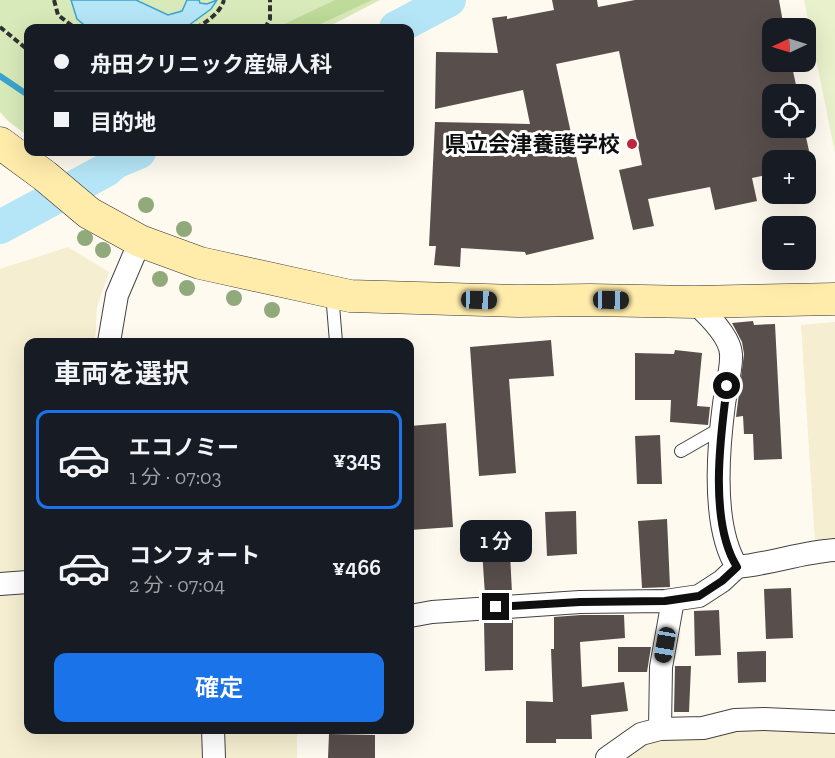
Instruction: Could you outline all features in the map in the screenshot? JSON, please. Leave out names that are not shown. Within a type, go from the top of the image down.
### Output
[{"type":"street","points":[[0,143],[45,176],[89,213],[140,241],[200,263],[350,296],[519,301],[694,302],[835,299]]},
{"type":"street","points":[[110,338],[117,295],[140,241]]},
{"type":"street","points":[[694,302],[717,325],[731,352],[719,448],[722,531],[729,554],[737,567]]},
{"type":"street","points":[[414,615],[432,612],[580,602],[673,600],[699,596],[722,581],[737,567],[818,551],[835,550]]},
{"type":"street","points":[[0,584],[24,582]]},
{"type":"street","points":[[660,729],[661,667],[673,600]]},
{"type":"street","points":[[607,758],[641,734],[660,729],[703,728],[735,720],[835,722]]},
{"type":"street","points":[[213,734],[214,758]]},
{"type":"lane","points":[[332,292],[336,338]]},
{"type":"lane","points":[[681,451],[721,428]]},
{"type":"path","points":[[54,0],[58,15],[70,24]]},
{"type":"path","points":[[203,24],[209,21],[224,0]]},
{"type":"path","points":[[267,24],[270,19],[270,0]]},
{"type":"path","points":[[0,27],[24,47]]},
{"type":"shaded area","points":[[68,247],[109,272],[97,307],[95,338],[24,338],[24,574],[0,575],[0,269]]},
{"type":"shaded area","points":[[835,322],[835,540],[815,542],[801,325]]},
{"type":"shaded area","points":[[24,593],[24,734],[201,734],[202,758],[0,758],[0,595]]},
{"type":"shaded area","points":[[743,725],[835,729],[835,758],[625,758],[656,738]]},
{"type":"shaded area","points":[[218,734],[297,734],[297,758],[220,758]]},
{"type":"green space","points":[[0,0],[380,0],[334,24],[24,24],[24,133],[0,112]]},
{"type":"green space","points":[[335,0],[372,0],[321,24],[284,24]]},
{"type":"green space","points":[[804,0],[835,0],[835,153],[816,59],[816,18],[808,18]]},
{"type":"water","points":[[71,0],[136,0],[168,15],[182,11],[187,0],[199,0],[200,3],[207,4],[217,0],[211,9],[190,24],[83,24],[77,19]]},
{"type":"building","points":[[552,0],[597,0],[598,7],[635,0],[779,0],[782,18],[762,18],[762,72],[793,72],[796,84],[762,84],[762,138],[806,138],[809,150],[762,150],[762,176],[752,178],[757,201],[715,210],[710,187],[648,199],[654,226],[633,230],[619,170],[642,165],[619,51],[556,64],[594,239],[526,255],[525,252],[461,248],[460,267],[434,265],[436,246],[429,246],[435,122],[530,124],[523,90],[435,109],[436,52],[498,53],[492,18],[507,16],[507,19],[554,10]]},
{"type":"building","points":[[753,321],[754,325],[775,324],[782,459],[754,460],[753,434],[744,434],[743,416],[736,417],[744,354],[742,342],[732,323]]},
{"type":"building","points":[[551,340],[554,376],[509,379],[516,473],[479,476],[470,347]]},
{"type":"building","points":[[675,350],[702,353],[697,406],[710,407],[708,425],[670,422],[671,400],[635,400],[635,353],[674,354]]},
{"type":"building","points":[[446,423],[453,527],[414,530],[414,426]]},
{"type":"building","points":[[660,435],[662,484],[637,484],[635,436]]},
{"type":"building","points":[[576,511],[577,554],[547,556],[545,512]]},
{"type":"building","points":[[667,519],[670,587],[642,588],[638,521]]},
{"type":"building","points":[[509,533],[512,593],[485,595],[481,535]]},
{"type":"building","points":[[791,588],[793,638],[766,639],[764,589]]},
{"type":"building","points":[[719,610],[721,655],[695,656],[694,611]]},
{"type":"building","points":[[624,615],[625,638],[580,642],[582,687],[624,682],[628,711],[591,715],[592,739],[556,739],[556,743],[526,743],[526,701],[553,702],[551,649],[554,649],[554,617]]},
{"type":"building","points":[[513,620],[513,670],[485,671],[484,622]]},
{"type":"building","points":[[618,647],[651,647],[647,672],[618,672]]},
{"type":"building","points":[[766,651],[766,682],[738,683],[737,652]]},
{"type":"building","points":[[675,666],[691,666],[689,712],[674,712]]},
{"type":"building","points":[[329,734],[375,735],[375,758],[328,758]]},
{"type":"waterway","points":[[404,24],[449,0]]},
{"type":"waterway","points":[[0,76],[24,92]]},
{"type":"waterway","points":[[101,156],[106,170]]},
{"type":"waterway","points":[[0,227],[129,156]]},
{"type":"place","name":"県立会津養護学校","points":[[632,144]]},
{"type":"route","points":[[496,607],[580,602],[665,601],[699,596],[722,581],[737,567],[729,554],[722,531],[719,448],[727,386]]}]
